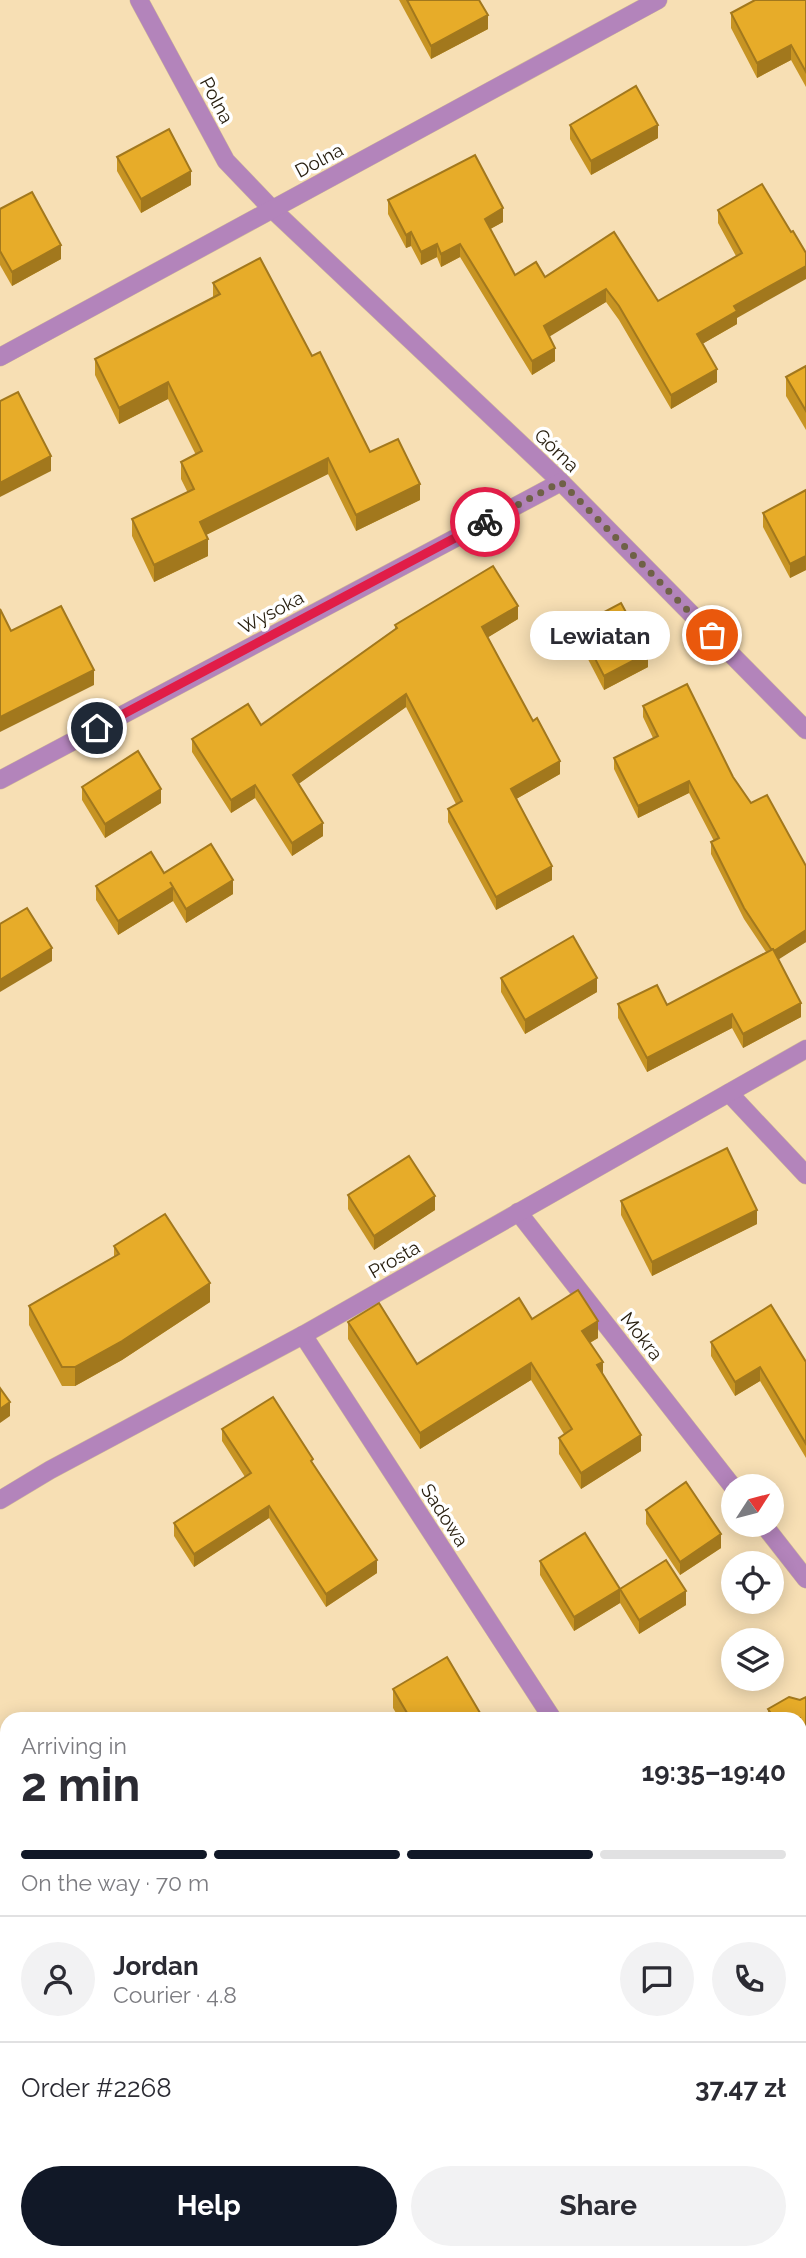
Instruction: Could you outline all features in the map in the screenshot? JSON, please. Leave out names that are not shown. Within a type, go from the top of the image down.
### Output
[{"type":"street","name":"Polna","points":[[139,0],[226,161],[272,209]]},
{"type":"street","name":"Dolna","points":[[0,357],[658,0]]},
{"type":"street","name":"Górna","points":[[272,209],[561,482],[806,730]]},
{"type":"street","name":"Wysoka","points":[[0,779],[561,482]]},
{"type":"street","name":"Prosta","points":[[0,1500],[50,1470],[303,1335],[806,1049]]},
{"type":"street","points":[[729,1093],[806,1175]]},
{"type":"street","name":"Mokra","points":[[518,1212],[723,1474]]},
{"type":"street","name":"Sadowa","points":[[303,1335],[548,1712]]},
{"type":"street","points":[[773,1537],[806,1579]]},
{"type":"building","points":[[407,0],[479,0],[488,15],[431,46]]},
{"type":"building","points":[[755,0],[806,0],[806,72],[791,45],[757,63],[731,13]]},
{"type":"building","points":[[636,86],[658,125],[591,161],[570,125]]},
{"type":"building","points":[[169,129],[191,171],[141,199],[117,157]]},
{"type":"building","points":[[475,155],[503,208],[485,219],[515,275],[536,262],[545,277],[614,232],[658,301],[742,253],[718,210],[762,184],[806,253],[806,266],[734,306],[737,311],[697,334],[717,369],[671,395],[619,306],[606,289],[544,326],[555,348],[532,361],[460,244],[441,254],[437,244],[421,252],[411,232],[406,235],[388,200]]},
{"type":"building","points":[[32,192],[61,245],[12,272],[0,251],[0,209]]},
{"type":"building","points":[[260,258],[312,356],[320,352],[370,452],[398,439],[420,484],[356,515],[328,458],[200,522],[208,539],[154,565],[132,519],[194,489],[181,462],[202,451],[168,382],[119,408],[95,359],[220,294],[213,283]]},
{"type":"building","points":[[806,366],[806,411],[786,377]]},
{"type":"building","points":[[18,392],[51,456],[0,483],[0,401]]},
{"type":"building","points":[[806,490],[806,556],[790,564],[763,513]]},
{"type":"building","points":[[493,566],[518,606],[482,627],[533,721],[537,718],[560,761],[511,789],[552,866],[496,897],[448,809],[462,801],[406,694],[293,775],[323,823],[292,843],[255,785],[231,800],[192,739],[248,704],[261,725],[397,628],[395,625]]},
{"type":"building","points":[[621,603],[648,653],[604,676],[578,626]]},
{"type":"building","points":[[61,606],[94,670],[0,717],[0,609],[11,631]]},
{"type":"building","points":[[687,684],[733,777],[751,803],[767,795],[806,866],[806,930],[774,951],[744,908],[711,842],[719,838],[689,781],[638,806],[614,758],[658,736],[643,706]]},
{"type":"building","points":[[138,751],[161,789],[105,824],[82,787]]},
{"type":"building","points":[[211,844],[233,880],[186,909],[173,887],[118,921],[96,886],[151,852],[164,873]]},
{"type":"building","points":[[27,908],[52,948],[0,980],[0,924]]},
{"type":"building","points":[[573,936],[597,978],[525,1020],[501,978]]},
{"type":"building","points":[[773,949],[801,1003],[743,1034],[732,1014],[647,1058],[618,1004],[657,985],[667,1005]]},
{"type":"building","points":[[727,1148],[757,1210],[652,1262],[621,1201]]},
{"type":"building","points":[[409,1156],[435,1196],[374,1236],[348,1195]]},
{"type":"building","points":[[165,1214],[210,1283],[122,1341],[75,1367],[62,1367],[29,1306],[119,1254],[114,1246]]},
{"type":"building","points":[[578,1290],[598,1321],[582,1331],[603,1362],[597,1365],[641,1435],[581,1473],[559,1438],[572,1429],[531,1363],[420,1433],[348,1322],[379,1303],[417,1364],[519,1298],[532,1319]]},
{"type":"building","points":[[771,1305],[806,1362],[806,1444],[760,1367],[735,1382],[711,1342]]},
{"type":"building","points":[[0,1388],[10,1402],[0,1409]]},
{"type":"building","points":[[273,1397],[313,1459],[311,1461],[377,1560],[326,1594],[269,1506],[194,1554],[174,1523],[251,1473],[222,1429]]},
{"type":"building","points":[[686,1482],[721,1534],[680,1562],[646,1510]]},
{"type":"building","points":[[585,1533],[620,1589],[574,1617],[540,1561]]},
{"type":"building","points":[[666,1560],[686,1591],[639,1620],[620,1589]]},
{"type":"building","points":[[447,1657],[479,1712],[406,1712],[393,1689]]},
{"type":"building","points":[[789,1697],[800,1700],[806,1697],[806,1712],[770,1712],[768,1709]]},
{"type":"way so far","points":[[485,522],[561,482],[712,635]]},
{"type":"place","name":"Lewiatan","points":[[712,635]]},
{"type":"route","points":[[97,728],[485,522]]}]
